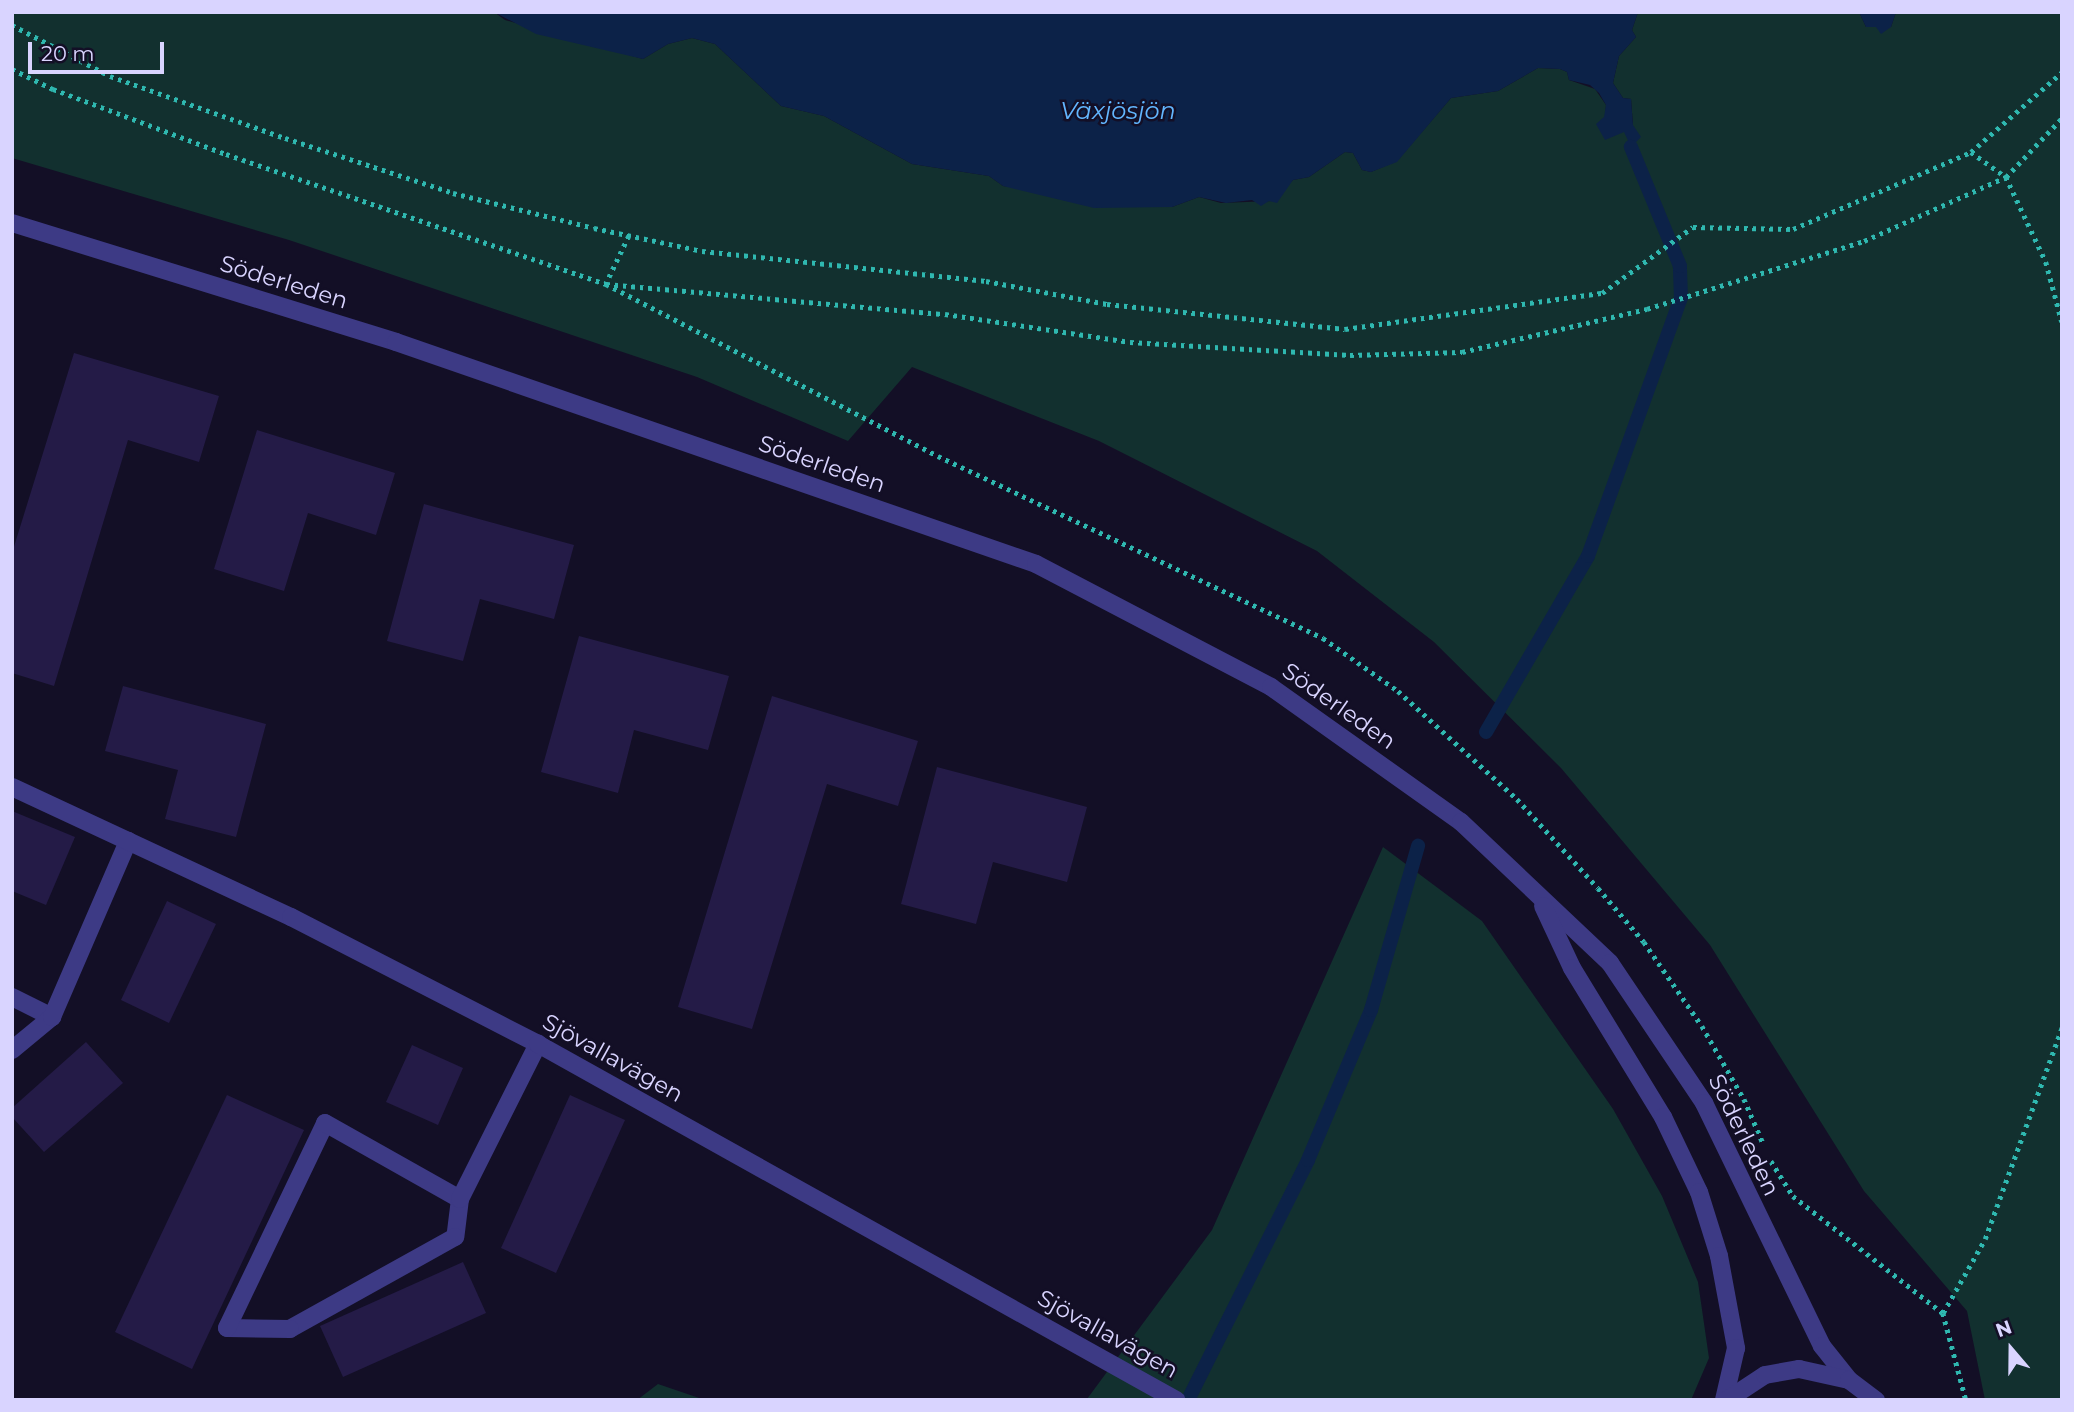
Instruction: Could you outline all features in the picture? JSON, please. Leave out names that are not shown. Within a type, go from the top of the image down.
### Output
[{"type":"street","name":"Söderleden","points":[[12,223],[396,342],[1036,564],[1271,687],[1461,822],[1540,900],[1595,945],[1669,1046],[1704,1103],[1822,1346],[1849,1380]]},
{"type":"street","name":"Sjövallavägen","points":[[12,787],[291,917],[538,1044],[1176,1400]]},
{"type":"street","points":[[12,1050],[52,1017],[128,841]]},
{"type":"street","name":"Söderleden","points":[[1540,900],[1572,968],[1663,1117],[1699,1192],[1722,1268],[1735,1348],[1725,1400]]},
{"type":"street","points":[[12,997],[52,1017]]},
{"type":"street","points":[[460,1199],[325,1123],[228,1328],[290,1329],[455,1237],[460,1199],[538,1044]]},
{"type":"street","points":[[1725,1400],[1750,1382],[1782,1371],[1816,1370],[1849,1380],[1877,1400]]},
{"type":"path","points":[[12,25],[110,76],[285,138],[453,193],[629,236],[702,251],[986,281],[1107,304],[1345,329],[1602,292],[1652,253],[1693,227],[1793,229],[1971,152],[2062,72]]},
{"type":"path","points":[[629,236],[606,284],[945,314],[1130,342],[1350,355],[1462,352],[1647,309],[1864,241],[2006,177],[2062,118]]},
{"type":"path","points":[[1971,152],[2006,177],[2046,262],[2062,322]]},
{"type":"path","points":[[1943,1313],[1985,1240],[2062,1028]]},
{"type":"green space","points":[[12,12],[494,12],[505,20],[643,59],[668,44],[692,38],[715,44],[781,106],[824,116],[912,164],[989,176],[1003,186],[1172,207],[1199,197],[1221,203],[1272,201],[1293,180],[1309,177],[1345,152],[1353,153],[1362,170],[1371,172],[1397,161],[1451,98],[1498,91],[1538,68],[1560,69],[1567,72],[1569,80],[1595,89],[1606,105],[1604,134],[1611,137],[1633,125],[1631,99],[1623,98],[1613,83],[1619,56],[1636,37],[1632,30],[1638,12],[1859,12],[1866,27],[1891,27],[1896,12],[2062,12],[2062,1400],[1985,1400],[1967,1311],[1864,1191],[1710,945],[1561,768],[1434,642],[1317,551],[1099,441],[912,367],[848,441],[697,377],[289,240],[12,158]]},
{"type":"green space","points":[[1383,847],[1482,921],[1613,1109],[1662,1196],[1698,1282],[1709,1358],[1691,1400],[1065,1400],[1087,1399],[1212,1230]]},
{"type":"green space","points":[[658,1384],[705,1400],[637,1400]]},
{"type":"water","name":"Växjösjön","points":[[494,12],[1638,12],[1632,30],[1636,37],[1619,56],[1613,83],[1623,98],[1631,99],[1633,125],[1641,137],[1631,147],[1624,132],[1605,140],[1596,124],[1604,117],[1606,105],[1599,93],[1590,85],[1569,80],[1567,72],[1560,69],[1538,68],[1498,91],[1451,98],[1397,162],[1371,172],[1362,170],[1353,153],[1345,152],[1309,177],[1293,180],[1277,203],[1269,201],[1261,206],[1252,200],[1226,203],[1199,197],[1172,207],[1094,208],[1003,186],[989,176],[912,164],[824,116],[781,106],[715,44],[692,38],[668,44],[643,59],[536,34]]},
{"type":"water","points":[[1859,12],[1896,12],[1891,27],[1881,34],[1876,27],[1866,27]]},
{"type":"building","points":[[74,353],[219,396],[199,462],[128,440],[54,686],[12,673],[12,553]]},
{"type":"building","points":[[257,430],[395,473],[376,535],[308,513],[284,591],[214,569]]},
{"type":"building","points":[[424,504],[574,545],[554,619],[480,599],[463,661],[387,641]]},
{"type":"building","points":[[579,636],[729,676],[708,750],[634,730],[618,793],[541,772]]},
{"type":"building","points":[[123,686],[266,724],[236,837],[165,819],[178,770],[105,751]]},
{"type":"building","points":[[772,696],[918,741],[898,806],[827,784],[752,1029],[678,1007]]},
{"type":"building","points":[[937,767],[1087,807],[1067,882],[993,862],[976,924],[901,904]]},
{"type":"building","points":[[12,811],[75,837],[46,905],[12,891]]},
{"type":"building","points":[[167,901],[216,924],[169,1023],[121,1000]]},
{"type":"building","points":[[86,1042],[123,1083],[44,1152],[12,1117],[12,1108]]},
{"type":"building","points":[[412,1045],[463,1068],[438,1125],[386,1102]]},
{"type":"building","points":[[227,1095],[304,1130],[192,1369],[115,1332]]},
{"type":"building","points":[[570,1095],[625,1120],[556,1273],[501,1248]]},
{"type":"building","points":[[463,1262],[486,1313],[343,1377],[320,1326]]},
{"type":"waterway","points":[[1486,732],[1588,556],[1681,298],[1680,266],[1631,147]]},
{"type":"waterway","points":[[1188,1400],[1308,1160],[1371,1010],[1418,846]]}]
